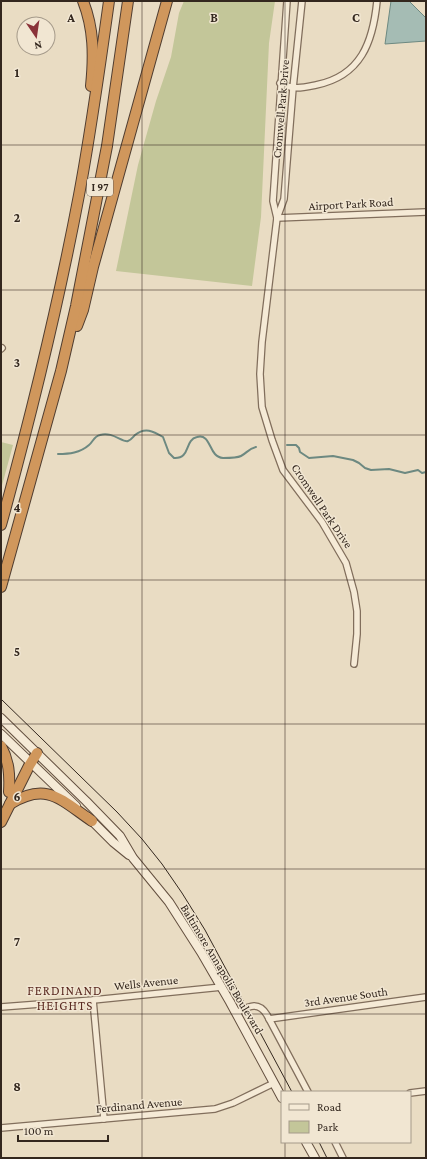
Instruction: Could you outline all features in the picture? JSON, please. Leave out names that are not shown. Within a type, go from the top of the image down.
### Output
[{"type":"highway","points":[[79,195],[94,57],[90,23],[83,1]]},
{"type":"highway","name":"I 97","points":[[1,525],[43,365],[79,195],[97,89],[109,1]]},
{"type":"highway","name":"I 97","points":[[1,587],[61,371],[87,254],[107,146],[128,1]]},
{"type":"highway","points":[[61,371],[83,310],[93,267],[167,1]]},
{"type":"highway","points":[[1,746],[6,755],[9,766],[9,792]]},
{"type":"highway","points":[[1,822],[9,792],[18,772],[36,752]]},
{"type":"highway","points":[[5,806],[29,761]]},
{"type":"highway","points":[[5,806],[27,795],[39,793],[46,794],[63,801],[92,822]]},
{"type":"main road","name":"Baltimore Annapolis Boulevard","points":[[1,718],[110,825],[120,836],[133,858],[169,902],[222,987],[281,1096]]},
{"type":"main road","name":"Baltimore Annapolis Boulevard","points":[[1,734],[113,842],[133,858]]},
{"type":"main road","points":[[307,1143],[315,1158]]},
{"type":"street","name":"Cromwell Park Drive","points":[[277,218],[273,201],[280,83],[287,1]]},
{"type":"street","name":"Cromwell Park Drive","points":[[302,1],[284,199],[277,218],[262,342],[260,374],[262,407],[283,470],[322,522],[346,562],[354,592],[357,611],[357,634],[354,664]]},
{"type":"street","points":[[280,83],[293,88],[302,88],[328,82],[351,70],[360,59],[369,42],[375,18],[377,1]]},
{"type":"street","name":"Airport Park Road","points":[[277,218],[426,212]]},
{"type":"street","name":"Wells Avenue","points":[[1,1007],[93,1000],[222,987]]},
{"type":"street","name":"3rd Avenue South","points":[[269,1019],[426,998]]},
{"type":"street","points":[[93,1000],[104,1119]]},
{"type":"street","points":[[236,1013],[256,1006],[262,1008],[307,1091]]},
{"type":"street","name":"Ferdinand Avenue","points":[[1,1128],[215,1109],[233,1103],[274,1083]]},
{"type":"street","points":[[411,1093],[426,1091]]},
{"type":"street","points":[[336,1143],[343,1158]]},
{"type":"green space","points":[[184,1],[275,1],[269,43],[261,217],[252,286],[116,271],[138,165],[156,101],[171,57],[179,13]]},
{"type":"green space","points":[[1,442],[13,445],[1,489]]},
{"type":"water","points":[[391,1],[409,1],[426,18],[426,41],[385,44]]},
{"type":"waterway","points":[[58,454],[82,450],[100,435],[109,435],[128,441],[142,431],[149,431],[163,437],[169,453],[174,458],[183,456],[190,442],[197,437],[205,438],[215,454],[218,457],[223,458],[239,457],[256,447]]},
{"type":"waterway","points":[[287,445],[296,445],[300,452],[309,458],[333,456],[353,460],[371,470],[389,469],[405,473],[418,470],[422,473],[426,472]]},
{"type":"tram line","points":[[1,699],[117,812],[142,839],[162,864],[205,930],[291,1091]]},
{"type":"tram line","points":[[320,1143],[327,1158]]},
{"type":"district","name":"FERDINAND HEIGHTS","points":[[65,998]]}]
